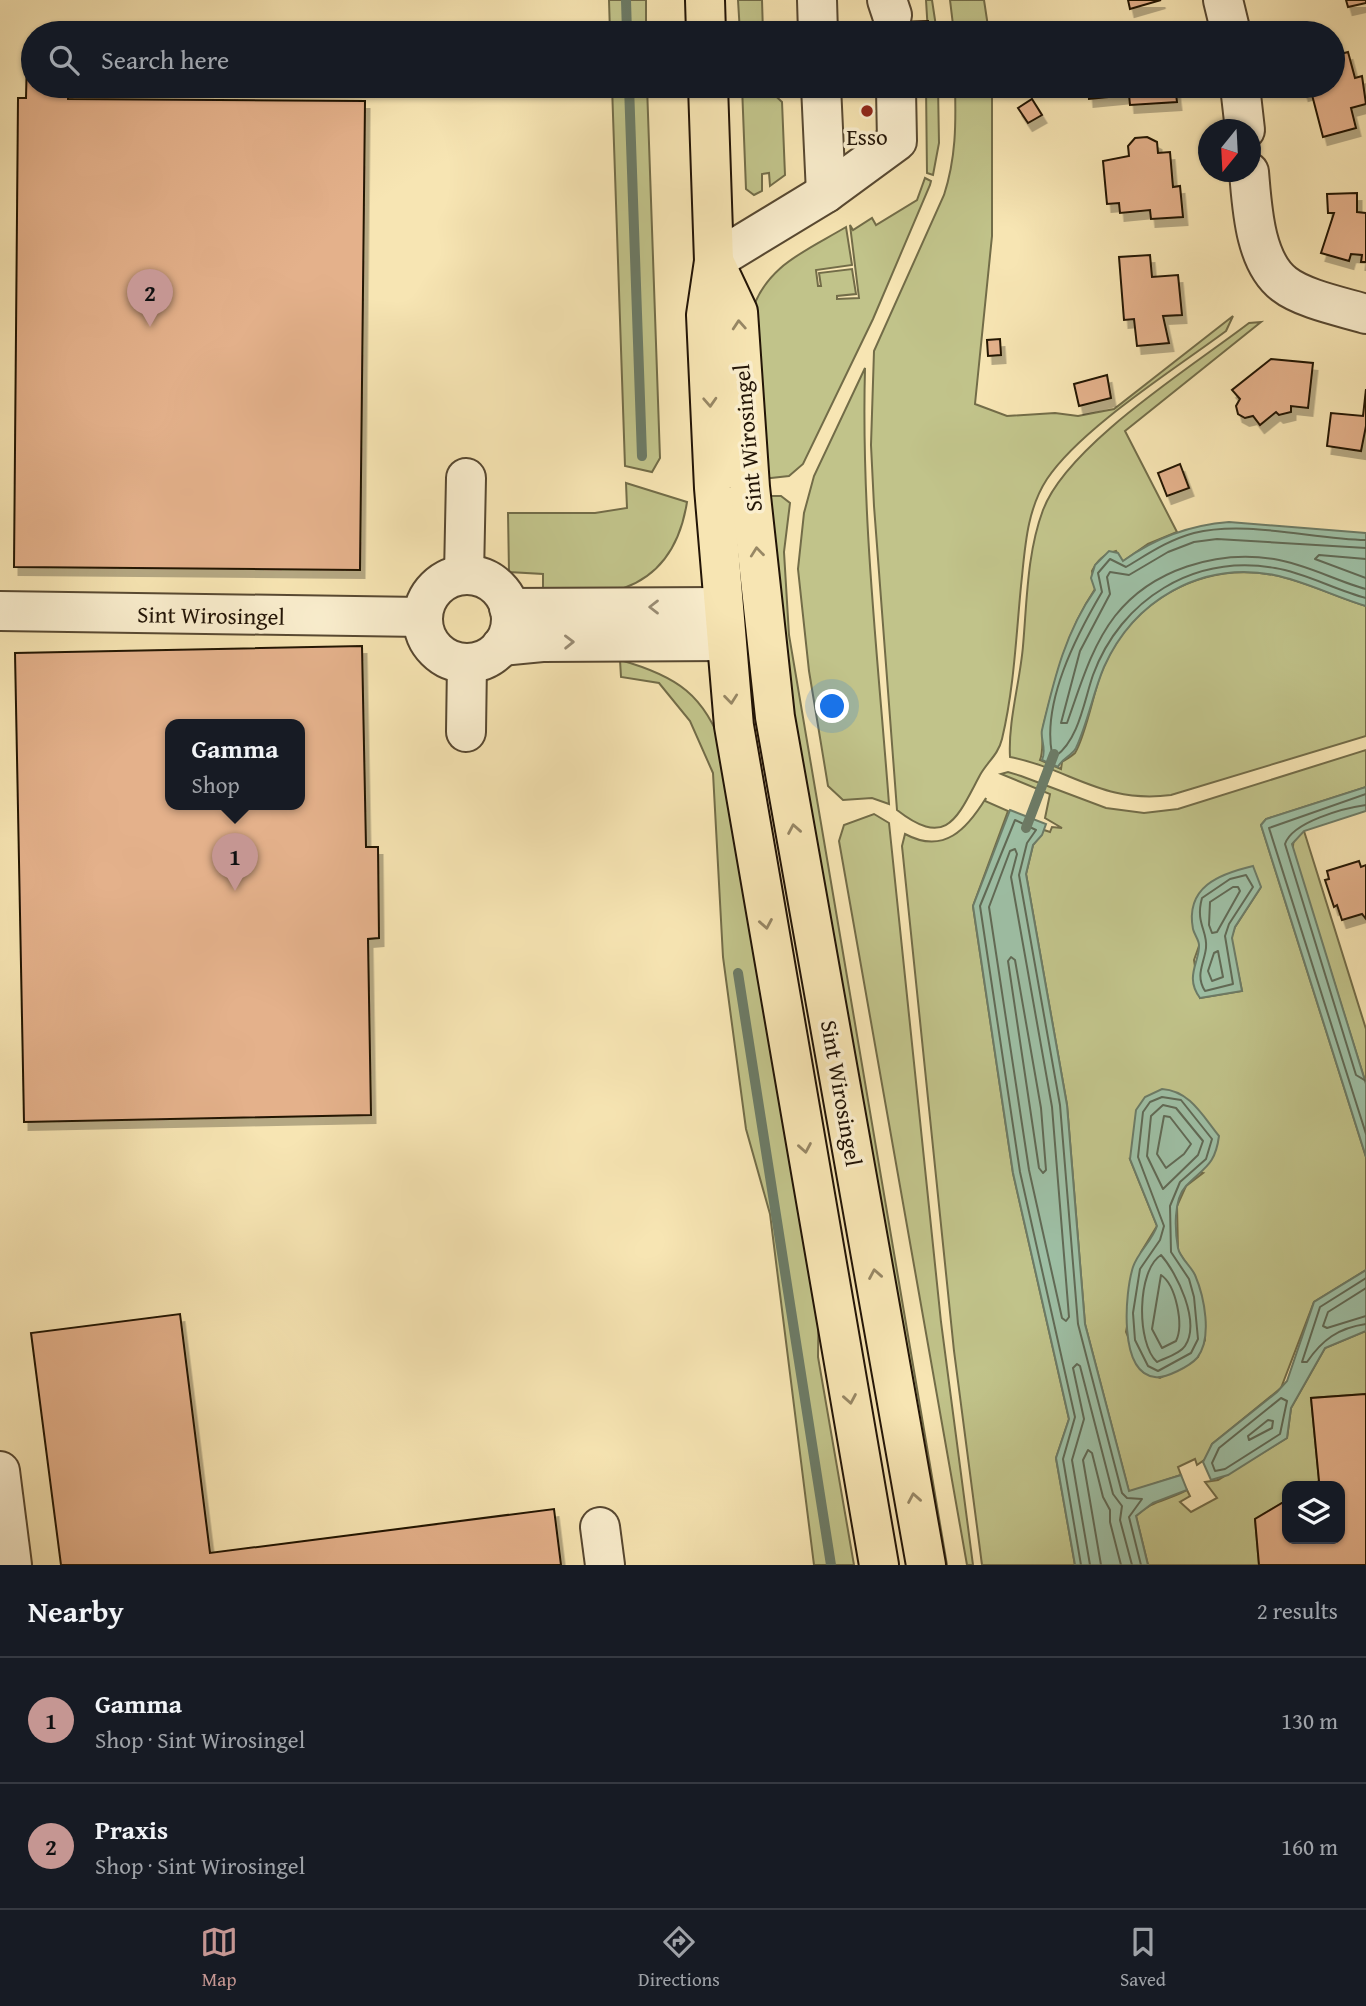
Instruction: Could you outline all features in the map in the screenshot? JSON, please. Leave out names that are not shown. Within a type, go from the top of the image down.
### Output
[{"type":"main road","points":[[705,0],[706,21]]},
{"type":"main road","name":"Sint Wirosingel","points":[[708,98],[714,261],[706,315],[724,624],[734,726],[879,1565]]},
{"type":"main road","name":"Sint Wirosingel","points":[[714,261],[738,312],[750,486],[775,717],[926,1565]]},
{"type":"main road","points":[[724,624],[765,620]]},
{"type":"street","points":[[817,0],[818,21]]},
{"type":"street","points":[[1223,0],[1228,21]]},
{"type":"street","points":[[822,98],[826,193]]},
{"type":"street","points":[[714,261],[826,193],[897,141],[896,98]]},
{"type":"street","points":[[1241,98],[1244,119]]},
{"type":"street","points":[[1250,182],[1253,211],[1265,260],[1283,284],[1366,314]]},
{"type":"street","points":[[464,575],[466,478]]},
{"type":"street","points":[[464,575],[479,577],[492,584],[503,594],[509,608],[511,621],[501,646],[492,655],[467,663],[453,661],[435,649],[424,632],[422,617],[431,593],[440,584],[464,575]]},
{"type":"street","points":[[509,608],[724,624]]},
{"type":"street","name":"Sint Wirosingel","points":[[0,611],[422,617]]},
{"type":"street","points":[[501,646],[724,624]]},
{"type":"street","points":[[466,732],[467,663]]},
{"type":"street","points":[[0,1471],[12,1565]]},
{"type":"street","points":[[600,1527],[605,1565]]},
{"type":"shaded area","points":[[609,0],[646,0],[646,21],[610,21]]},
{"type":"shaded area","points":[[738,0],[762,0],[763,21],[739,21]]},
{"type":"shaded area","points":[[926,0],[932,0],[935,21],[927,21]]},
{"type":"shaded area","points":[[950,0],[984,0],[987,21],[953,21]]},
{"type":"shaded area","points":[[612,98],[647,98],[660,458],[652,472],[625,466]]},
{"type":"shaded area","points":[[742,98],[778,98],[782,102],[785,175],[770,186],[769,173],[762,174],[762,191],[754,195],[746,189]]},
{"type":"shaded area","points":[[926,98],[938,98],[939,143],[933,175],[927,173]]},
{"type":"shaded area","points":[[955,98],[992,98],[992,236],[975,404],[1007,416],[1055,413],[1078,416],[1114,409],[1233,316],[1226,331],[1105,420],[1062,460],[1047,479],[1035,504],[1028,531],[1012,682],[1002,739],[957,815],[949,823],[928,827],[897,810],[874,506],[871,445],[874,351],[944,195],[951,168]]},
{"type":"shaded area","points":[[925,178],[931,181],[930,185],[873,319],[803,464],[789,476],[761,479],[751,315],[757,298],[776,272],[788,262],[846,227],[852,265],[816,270],[818,286],[821,286],[819,273],[852,269],[856,294],[837,296],[837,299],[859,298],[850,225],[853,230],[872,218],[876,225],[917,200]]},
{"type":"shaded area","points":[[1261,322],[1125,431],[1177,532],[1148,544],[1122,562],[1116,551],[1111,553],[1101,558],[1094,567],[1092,571],[1095,589],[1070,637],[1053,688],[1043,728],[1040,760],[1061,769],[1062,762],[1075,753],[1100,676],[1112,650],[1128,628],[1147,609],[1168,593],[1192,582],[1218,575],[1246,572],[1286,578],[1366,606],[1366,736],[1171,795],[1125,795],[1087,784],[1032,762],[1010,757],[1031,560],[1043,510],[1056,485],[1077,459],[1134,408],[1249,323]]},
{"type":"shaded area","points":[[865,368],[868,532],[889,804],[872,798],[843,800],[828,786],[809,671],[798,569],[804,513],[814,476]]},
{"type":"shaded area","points":[[626,483],[687,502],[675,542],[668,554],[649,574],[638,582],[616,590],[543,593],[543,574],[509,572],[508,513],[595,513],[627,508]]},
{"type":"shaded area","points":[[762,496],[781,496],[790,503],[784,552],[789,635],[947,1565],[936,1565],[843,1048]]},
{"type":"shaded area","points":[[620,660],[658,673],[686,691],[708,715],[724,751],[819,1287],[818,1357],[854,1565],[814,1565],[770,1214],[746,1129],[723,957],[713,773],[690,721],[659,683],[621,677]]},
{"type":"shaded area","points":[[1366,750],[1366,787],[1266,819],[1261,825],[1366,1157],[1366,1270],[1314,1302],[1281,1388],[1212,1444],[1207,1458],[1197,1465],[1195,1459],[1178,1467],[1181,1475],[1129,1492],[1085,1324],[1067,1105],[1026,874],[1033,845],[1044,830],[1050,832],[1052,827],[1062,828],[1045,818],[1050,794],[1001,774],[1008,772],[1021,776],[1106,808],[1144,813],[1178,809]],"holes":[[[1261,887],[1235,927],[1231,938],[1242,991],[1200,998],[1194,960],[1199,946]],[[1130,1159],[1203,1173],[1186,1186],[1177,1206],[1178,1251],[1195,1276],[1201,1296],[1205,1340],[1198,1357],[1160,1378],[1143,1372],[1126,1332],[1141,1252],[1157,1226]]]},
{"type":"shaded area","points":[[986,798],[985,801],[1008,811],[973,906],[1013,1173],[1069,1419],[1056,1458],[1075,1565],[982,1565],[954,1351],[902,846],[905,834],[931,842],[953,836],[971,820]]},
{"type":"shaded area","points":[[874,814],[889,823],[941,1322],[973,1565],[967,1565],[839,841],[844,825]]},
{"type":"shaded area","points":[[1304,831],[1366,1029],[1366,1084],[1293,851],[1295,839]]},
{"type":"shaded area","points":[[1366,1331],[1366,1394],[1311,1398],[1319,1481],[1282,1481],[1282,1503],[1255,1519],[1259,1565],[1148,1565],[1136,1516],[1147,1507],[1187,1490],[1190,1496],[1180,1502],[1191,1512],[1217,1498],[1205,1482],[1218,1480],[1287,1438],[1291,1408],[1325,1348]]},
{"type":"water","points":[[1229,522],[1366,533],[1366,606],[1274,575],[1247,572],[1196,580],[1152,605],[1133,622],[1104,667],[1074,751],[1058,767],[1042,760],[1042,730],[1051,693],[1068,640],[1095,590],[1091,578],[1095,565],[1109,551],[1118,553],[1123,561],[1173,534],[1200,526]]},
{"type":"water","points":[[1366,787],[1366,811],[1304,831],[1292,844],[1366,1084],[1366,1157],[1261,825],[1266,819]]},
{"type":"water","points":[[1010,810],[1046,824],[1042,835],[1033,845],[1026,874],[1067,1105],[1085,1324],[1129,1491],[1181,1475],[1187,1490],[1153,1503],[1136,1516],[1148,1565],[1075,1565],[1056,1458],[1069,1419],[1013,1173],[973,906]]},
{"type":"water","points":[[1253,866],[1261,887],[1235,927],[1232,938],[1242,991],[1200,998],[1193,983],[1199,951],[1193,929],[1194,903],[1207,885],[1217,878]]},
{"type":"water","points":[[1162,1089],[1188,1099],[1219,1136],[1212,1160],[1182,1192],[1176,1216],[1179,1252],[1195,1275],[1201,1294],[1205,1340],[1194,1361],[1165,1376],[1155,1377],[1143,1372],[1135,1362],[1127,1330],[1128,1294],[1133,1267],[1157,1226],[1130,1159],[1136,1110],[1145,1097]]},
{"type":"water","points":[[1366,1270],[1366,1331],[1325,1348],[1291,1408],[1287,1438],[1228,1475],[1211,1480],[1203,1462],[1212,1444],[1287,1381],[1314,1302]]},
{"type":"building","points":[[1128,0],[1161,0],[1130,9]]},
{"type":"building","points":[[1346,0],[1366,0],[1366,3],[1348,7]]},
{"type":"building","points":[[1348,52],[1355,78],[1362,76],[1366,104],[1351,108],[1356,128],[1323,137],[1313,98],[1345,98],[1345,53]]},
{"type":"building","points":[[18,98],[365,101],[360,570],[14,567]]},
{"type":"building","points":[[1129,98],[1176,98],[1177,102],[1130,105]]},
{"type":"building","points":[[1032,99],[1042,115],[1028,123],[1018,108]]},
{"type":"building","points":[[1147,137],[1157,142],[1158,153],[1170,152],[1173,187],[1180,186],[1183,217],[1151,219],[1150,210],[1120,213],[1119,203],[1107,204],[1103,161],[1129,156],[1128,146],[1135,138]]},
{"type":"building","points":[[1357,193],[1357,212],[1366,213],[1366,262],[1361,262],[1362,255],[1351,254],[1349,261],[1321,253],[1334,213],[1328,213],[1327,194]]},
{"type":"building","points":[[1150,255],[1152,277],[1178,275],[1182,315],[1163,316],[1169,343],[1137,346],[1134,319],[1124,320],[1119,257]]},
{"type":"building","points":[[1000,339],[1001,355],[988,356],[987,340]]},
{"type":"building","points":[[1271,359],[1313,363],[1308,408],[1291,406],[1291,412],[1279,415],[1276,412],[1260,425],[1253,416],[1245,418],[1238,414],[1236,406],[1240,399],[1232,390]]},
{"type":"building","points":[[1107,375],[1111,398],[1079,406],[1074,384]]},
{"type":"building","points":[[1366,389],[1366,426],[1361,451],[1327,446],[1331,413],[1363,416]]},
{"type":"building","points":[[1180,464],[1189,488],[1167,496],[1158,473]]},
{"type":"building","points":[[362,646],[366,847],[378,847],[379,938],[368,939],[371,1115],[24,1122],[15,653]]},
{"type":"building","points":[[1359,861],[1361,867],[1366,865],[1366,919],[1362,914],[1342,920],[1337,905],[1334,907],[1325,880],[1329,879],[1327,871]]},
{"type":"building","points":[[180,1314],[210,1553],[554,1509],[561,1565],[61,1565],[31,1333]]},
{"type":"building","points":[[1366,1394],[1366,1565],[1259,1565],[1255,1519],[1282,1503],[1282,1544],[1345,1544],[1345,1481],[1319,1481],[1311,1398]]},
{"type":"waterway","points":[[626,0],[627,21]]},
{"type":"waterway","points":[[629,98],[642,456]]},
{"type":"waterway","points":[[1026,828],[1054,754]]},
{"type":"waterway","points":[[738,973],[831,1565]]},
{"type":"place","name":"Esso","points":[[867,111]]},
{"type":"place","name":"Praxis","points":[[150,327]]},
{"type":"place","name":"Gamma","points":[[235,891]]}]
